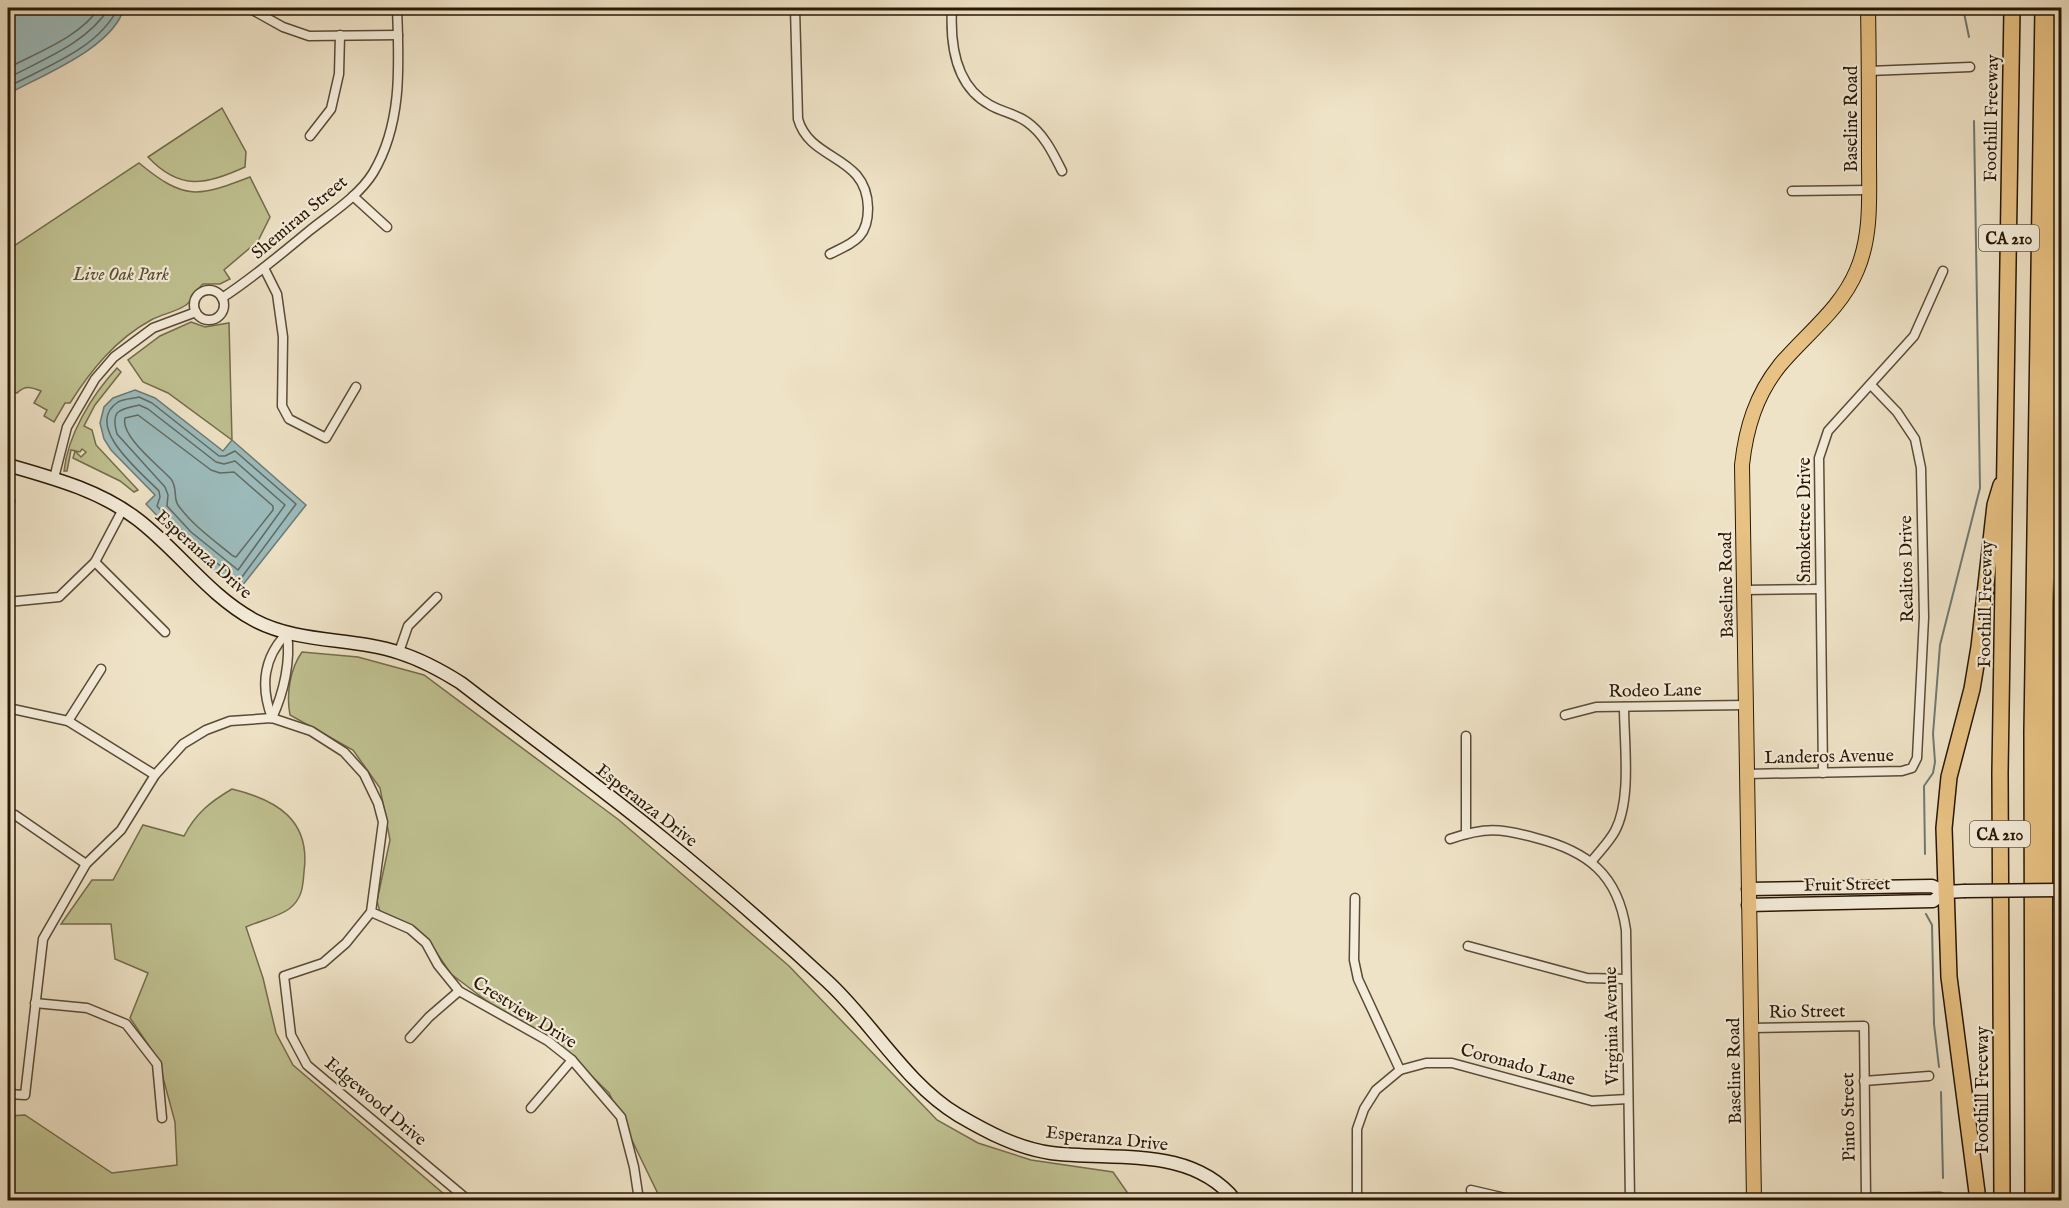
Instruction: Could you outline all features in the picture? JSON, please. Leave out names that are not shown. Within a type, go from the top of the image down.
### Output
[{"type":"highway","name":"Foothill Freeway","points":[[2002,1200],[2000,773],[2012,8]]},
{"type":"highway","points":[[2012,1200],[2011,718],[2022,8]]},
{"type":"highway","points":[[2033,1200],[2032,731],[2043,8]]},
{"type":"highway","name":"CA 210","points":[[2044,1200],[2044,628],[2056,8]]},
{"type":"highway","points":[[1978,1200],[1949,977],[1944,828],[1946,794],[1980,647],[1995,505],[2006,468]]},
{"type":"highway","points":[[2047,502],[2057,525],[2061,604]]},
{"type":"main road","name":"Baseline Road","points":[[1754,1200],[1742,465],[1751,416],[1780,365],[1833,309],[1857,271],[1868,229],[1868,8]]},
{"type":"main road","name":"Esperanza Drive","points":[[8,465],[54,478],[105,497],[123,508],[154,533],[179,560],[230,604],[255,620],[287,633],[399,652],[441,670],[461,683],[659,835],[829,983],[928,1091],[954,1113],[1017,1145],[1050,1152],[1161,1160],[1180,1164],[1218,1183],[1235,1200]]},
{"type":"main road","name":"Fruit Street","points":[[1748,890],[1932,886],[1945,892],[2061,890]]},
{"type":"main road","name":"Fruit Street","points":[[1748,905],[1933,901],[1945,892]]},
{"type":"street","points":[[249,8],[283,27],[309,36],[398,35]]},
{"type":"street","name":"Shemiran Street","points":[[54,478],[67,427],[101,372],[114,357],[153,328],[196,312],[207,320],[217,317],[223,309],[222,297],[264,268],[353,196],[373,173],[390,134],[397,104],[397,8]]},
{"type":"street","points":[[795,8],[798,119],[801,129],[806,138],[855,172],[863,182],[867,195],[867,226],[855,242],[830,254]]},
{"type":"street","points":[[952,8],[956,59],[969,87],[990,106],[1029,123],[1052,149],[1062,171]]},
{"type":"street","points":[[310,136],[331,109],[339,74],[340,35]]},
{"type":"street","points":[[1869,71],[1970,67]]},
{"type":"street","points":[[1792,191],[1869,190]]},
{"type":"street","points":[[353,196],[387,227]]},
{"type":"street","points":[[264,268],[277,294],[283,337],[282,406],[289,419],[326,438],[356,387]]},
{"type":"street","name":"Smoketree Drive","points":[[1823,773],[1819,458],[1821,446],[1828,431],[1914,336],[1943,272]]},
{"type":"street","points":[[196,312],[194,302],[202,291],[212,290],[222,297]]},
{"type":"street","name":"Realitos Drive","points":[[1871,386],[1896,412],[1915,439],[1921,468],[1924,616],[1917,758],[1912,768]]},
{"type":"street","points":[[8,602],[59,597],[94,561],[123,508]]},
{"type":"street","points":[[94,561],[165,632]]},
{"type":"street","points":[[1744,590],[1820,589]]},
{"type":"street","points":[[399,652],[408,626],[437,597]]},
{"type":"street","points":[[272,718],[280,701],[290,654],[287,633]]},
{"type":"street","points":[[272,718],[265,700],[265,685],[273,648],[287,633]]},
{"type":"street","points":[[68,721],[101,669]]},
{"type":"street","points":[[265,685],[271,690],[282,684]]},
{"type":"street","name":"Rodeo Lane","points":[[1565,715],[1596,707],[1746,705]]},
{"type":"street","points":[[1592,861],[1614,832],[1622,814],[1624,706]]},
{"type":"street","points":[[8,708],[68,721],[154,775]]},
{"type":"street","points":[[8,1094],[25,1095],[43,939],[86,864],[122,830],[154,775],[183,744],[206,730],[230,721],[272,718],[311,731],[344,752],[364,774],[384,822],[370,912]]},
{"type":"street","points":[[1466,736],[1466,834]]},
{"type":"street","name":"Landeros Avenue","points":[[1747,774],[1902,771],[1912,768]]},
{"type":"street","points":[[8,814],[15,815],[86,864]]},
{"type":"street","name":"Virginia Avenue","points":[[1450,839],[1466,834],[1501,829],[1565,845],[1592,861],[1611,884],[1623,907],[1630,1200]]},
{"type":"street","points":[[1355,898],[1354,960],[1358,979],[1400,1070],[1376,1090],[1364,1109],[1357,1129],[1357,1200]]},
{"type":"street","name":"Edgewood Drive","points":[[370,912],[346,944],[323,963],[284,976],[291,1035],[307,1065],[468,1200]]},
{"type":"street","name":"Crestview Drive","points":[[370,912],[410,929],[426,943],[438,965],[459,991],[548,1041],[572,1060],[621,1117],[632,1157],[637,1200]]},
{"type":"street","points":[[1468,946],[1587,978],[1626,979]]},
{"type":"street","points":[[410,1038],[429,1017],[459,991]]},
{"type":"street","points":[[35,1003],[87,1008],[126,1024],[157,1064],[162,1118]]},
{"type":"street","name":"Rio Street","points":[[1751,1028],[1864,1026]]},
{"type":"street","name":"Pinto Street","points":[[1864,1026],[1866,1198],[1940,1197],[1946,1200]]},
{"type":"street","points":[[531,1108],[572,1060]]},
{"type":"street","name":"Coronado Lane","points":[[1400,1070],[1426,1063],[1452,1063],[1592,1101],[1628,1099]]},
{"type":"street","points":[[1864,1081],[1929,1076]]},
{"type":"street","points":[[1471,1190],[1514,1200]]},
{"type":"green space","points":[[222,108],[246,152],[245,167],[206,181],[182,180],[160,168],[148,157]]},
{"type":"green space","name":"Live Oak Park","points":[[139,163],[168,184],[192,192],[217,189],[250,177],[270,217],[258,241],[224,270],[230,279],[220,284],[203,284],[186,305],[151,320],[127,336],[105,356],[70,403],[65,403],[54,422],[44,416],[47,410],[34,403],[41,391],[28,388],[17,393],[8,389],[8,250]]},
{"type":"green space","points":[[191,322],[205,327],[229,323],[232,440],[168,393],[143,382],[128,360],[160,336]]},
{"type":"green space","points":[[117,368],[121,372],[95,405],[84,426],[92,430],[96,445],[138,490],[134,492],[120,481],[73,458],[75,451],[81,457],[86,452],[82,449],[80,452],[71,450],[67,471],[64,471],[70,444],[82,416],[98,391]]},
{"type":"green space","points":[[302,652],[358,657],[424,675],[619,820],[789,966],[937,1120],[978,1143],[1031,1160],[1113,1172],[1127,1192],[1128,1200],[661,1200],[609,1093],[567,1052],[504,1014],[451,974],[430,943],[380,912],[377,901],[390,840],[380,788],[353,750],[290,715],[288,699],[290,682],[294,666]]},
{"type":"green space","points":[[232,789],[263,799],[276,806],[288,815],[302,839],[305,854],[304,877],[297,901],[285,912],[246,927],[263,978],[276,1033],[293,1065],[451,1200],[8,1200],[8,1116],[25,1115],[112,1173],[177,1165],[175,1122],[158,1059],[130,1018],[148,973],[115,959],[111,924],[61,924],[92,880],[113,880],[143,825],[184,836],[204,809]]},
{"type":"water","points":[[8,8],[124,8],[106,36],[91,48],[57,69],[8,94]]},
{"type":"water","points":[[135,390],[155,398],[223,451],[232,440],[306,505],[238,591],[181,541],[146,504],[155,495],[111,450],[104,439],[100,423],[104,407],[113,398]]},
{"type":"waterway","points":[[1963,8],[1969,37]]},
{"type":"waterway","points":[[1925,854],[1924,786],[1933,773],[1935,762],[1933,734],[1940,645],[1980,488],[1974,121]]},
{"type":"waterway","points":[[1926,914],[1932,925],[1934,1024],[1939,1067]]},
{"type":"waterway","points":[[1941,1092],[1943,1178]]}]
